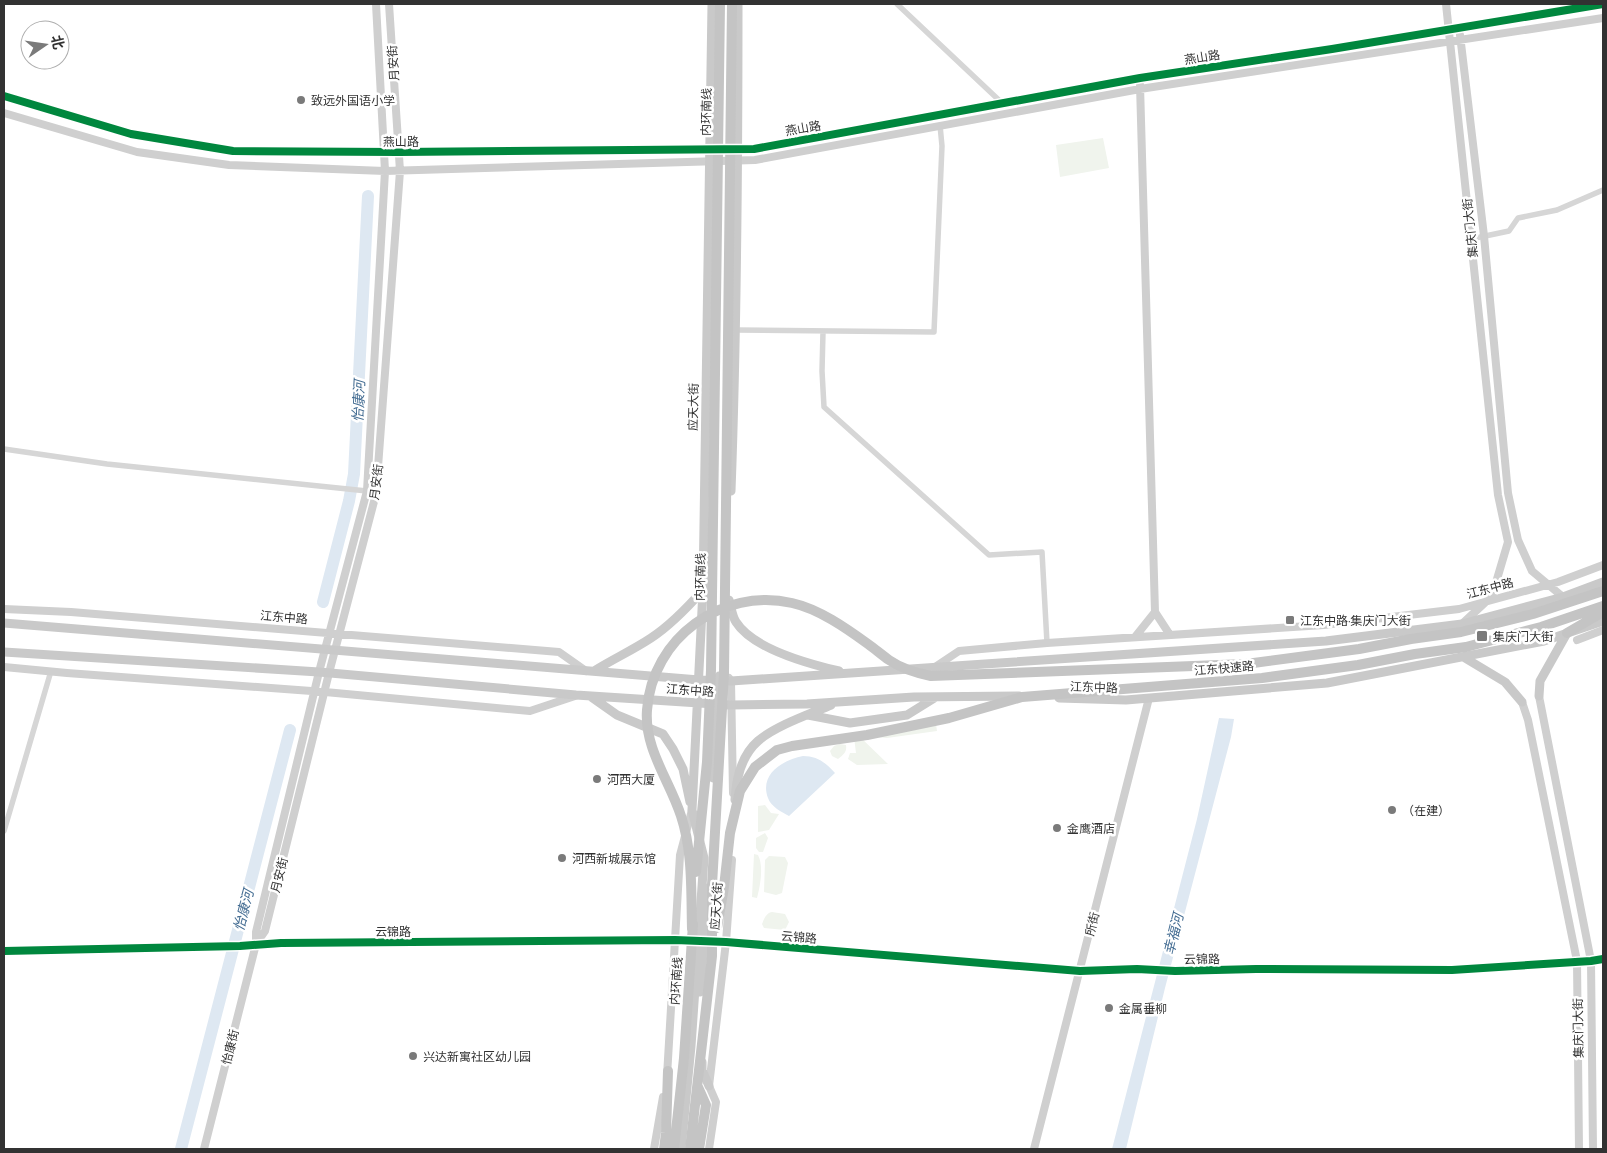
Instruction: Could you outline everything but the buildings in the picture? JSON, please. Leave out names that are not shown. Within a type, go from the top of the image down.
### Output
[{"type":"highway","name":"内环南线","points":[[674,1149],[684,1058],[711,670],[720,4]]},
{"type":"highway","name":"内环南线","points":[[690,1149],[712,956],[712,885],[724,673],[732,4]]},
{"type":"highway","name":"江东快速路","points":[[692,929],[689,850],[682,816],[654,754],[648,733],[647,710],[651,684],[670,646],[687,628],[704,616],[748,601],[780,600],[795,603],[819,613],[868,644],[889,661],[914,673],[1246,664],[1359,649],[1461,632],[1533,614],[1603,589]]},
{"type":"highway","points":[[1563,597],[1603,589]]},
{"type":"highway","name":"江东快速路","points":[[712,956],[724,887],[730,833],[740,791],[755,767],[765,757],[777,750],[799,744],[844,739],[949,718],[1022,697],[1262,678],[1358,665],[1466,647],[1542,627],[1603,606]]},
{"type":"highway","points":[[1567,633],[1603,612]]},
{"type":"highway","points":[[664,1149],[668,1071]]},
{"type":"highway","points":[[693,1076],[706,1106],[699,1149]]},
{"type":"main road","name":"应天大街","points":[[683,1149],[701,941],[704,858],[692,810],[703,590],[712,4]]},
{"type":"main road","name":"应天大街","points":[[683,1149],[693,1076],[718,681],[722,665],[727,595],[736,330],[739,149],[738,4]]},
{"type":"main road","name":"江东中路","points":[[4,623],[699,680],[731,681],[846,673],[933,672],[1326,641],[1462,624],[1563,597],[1603,582]]},
{"type":"main road","points":[[590,671],[652,637],[684,611],[703,590]]},
{"type":"main road","points":[[727,595],[736,622],[749,636],[767,648],[813,665],[846,673]]},
{"type":"main road","name":"江东中路","points":[[4,652],[324,673],[717,705],[1004,696],[1126,700],[1327,683],[1465,658],[1544,641],[1603,621]]},
{"type":"main road","points":[[1539,696],[1540,681],[1567,633]]},
{"type":"main road","points":[[1465,658],[1505,682],[1522,702]]},
{"type":"main road","points":[[590,696],[617,715],[662,734],[674,749],[683,769],[692,810]]},
{"type":"main road","points":[[807,715],[850,723],[906,715],[936,697]]},
{"type":"main road","points":[[734,830],[736,782],[745,758],[758,741],[778,728],[840,702]]},
{"type":"main road","points":[[701,941],[702,1070],[709,1086]]},
{"type":"street","points":[[331,650],[330,634],[366,491],[385,171],[376,4]]},
{"type":"street","name":"月安街","points":[[256,944],[265,931],[325,692],[324,673],[331,650],[340,635],[376,494],[400,171],[389,4]]},
{"type":"street","points":[[897,4],[1002,103]]},
{"type":"street","name":"集庆门大街","points":[[1446,4],[1498,495],[1508,542],[1492,596],[1485,602]]},
{"type":"street","name":"燕山路","points":[[4,96],[131,134],[233,151],[399,152],[754,149],[1140,78],[1603,4]]},
{"type":"street","name":"燕山路","points":[[4,113],[137,152],[229,165],[400,171],[755,160],[1140,88],[1603,18]]},
{"type":"street","name":"集庆门大街","points":[[1460,28],[1484,236],[1508,493],[1518,540],[1532,571],[1563,597]]},
{"type":"street","points":[[1140,78],[1155,612],[1170,635]]},
{"type":"street","points":[[736,330],[934,332],[942,146],[940,125]]},
{"type":"street","points":[[1471,239],[1508,231],[1518,218],[1557,210],[1603,190]]},
{"type":"street","points":[[823,332],[822,370],[824,407],[990,555],[1042,552],[1047,643]]},
{"type":"street","points":[[4,448],[108,464],[366,491]]},
{"type":"street","name":"江东中路","points":[[933,672],[959,651],[1047,643],[1324,625],[1459,609],[1548,585],[1603,566]]},
{"type":"street","points":[[1462,624],[1485,602]]},
{"type":"street","name":"江东中路","points":[[4,609],[72,612],[559,652],[590,671]]},
{"type":"street","points":[[1135,637],[1155,612]]},
{"type":"street","points":[[1577,640],[1603,630]]},
{"type":"street","points":[[722,665],[731,681]]},
{"type":"street","name":"江东中路","points":[[4,667],[325,692],[530,711],[576,695]]},
{"type":"street","points":[[4,831],[51,672]]},
{"type":"street","points":[[256,944],[256,932],[315,692],[324,673]]},
{"type":"street","name":"应天大街","points":[[709,1149],[716,1102],[709,1086],[726,942],[734,830],[731,681]]},
{"type":"street","name":"集庆门大街","points":[[1539,696],[1591,961],[1593,1149]]},
{"type":"street","name":"所街","points":[[1034,1149],[1149,698]]},
{"type":"street","name":"集庆门大街","points":[[1522,702],[1528,720],[1577,961],[1579,1149]]},
{"type":"street","name":"应天大街","points":[[654,1149],[668,1071],[680,855],[692,810]]},
{"type":"street","name":"云锦路","points":[[4,951],[240,946],[256,944],[675,940],[726,942],[1080,971],[1137,969],[1174,971],[1452,970],[1603,959]]},
{"type":"street","name":"怡康街","points":[[204,1149],[256,944]]},
{"type":"street","name":"云锦路","points":[[1591,961],[1603,965]]},
{"type":"shaded area","points":[[1103,138],[1109,168],[1060,177],[1056,145]]},
{"type":"shaded area","points":[[936,724],[937,731],[887,738],[875,737]]},
{"type":"shaded area","points":[[858,735],[888,764],[857,765],[848,759],[850,753],[856,753],[854,737]]},
{"type":"shaded area","points":[[846,745],[846,749],[838,759],[832,756],[830,751],[834,746]]},
{"type":"shaded area","points":[[765,805],[771,813],[779,814],[769,830],[758,832],[758,806]]},
{"type":"shaded area","points":[[765,833],[768,838],[763,852],[759,852],[756,848],[756,838]]},
{"type":"shaded area","points":[[754,854],[758,855],[761,865],[757,898],[752,897]]},
{"type":"shaded area","points":[[769,856],[785,857],[788,863],[782,893],[776,895],[764,892],[765,860]]},
{"type":"shaded area","points":[[772,912],[785,914],[789,922],[785,930],[764,928],[762,924],[764,918]]},
{"type":"water","name":"幸福河","points":[[1219,718],[1234,719],[1231,737],[1165,988],[1126,1149],[1112,1149],[1197,819]]},
{"type":"water","points":[[803,756],[821,760],[835,773],[789,816],[777,809],[769,801],[766,789],[767,782],[770,775],[781,765]]},
{"type":"waterway","name":"怡康河","points":[[323,602],[354,474],[368,196]]},
{"type":"waterway","name":"怡康河","points":[[181,1149],[290,730]]},
{"type":"cycle path","points":[[4,96],[131,134],[233,151],[399,152],[754,149],[1140,78],[1332,49],[1603,4]]},
{"type":"cycle path","points":[[4,951],[240,946],[281,943],[675,940],[726,942],[1080,971],[1137,969],[1175,971],[1256,969],[1452,970],[1603,959]]},
{"type":"place","name":"致远外国语小学","points":[[301,100]]},
{"type":"place","name":"江东中路·集庆门大街","points":[[1290,620]]},
{"type":"place","name":"集庆门大街","points":[[1482,636]]},
{"type":"place","name":"河西大厦","points":[[597,779]]},
{"type":"place","name":"（在建）","points":[[1392,810]]},
{"type":"place","name":"金鹰酒店","points":[[1057,828]]},
{"type":"place","name":"河西新城展示馆","points":[[562,858]]},
{"type":"place","name":"金属垂柳","points":[[1109,1008]]},
{"type":"place","name":"兴达新寓社区幼儿园","points":[[413,1056]]}]
